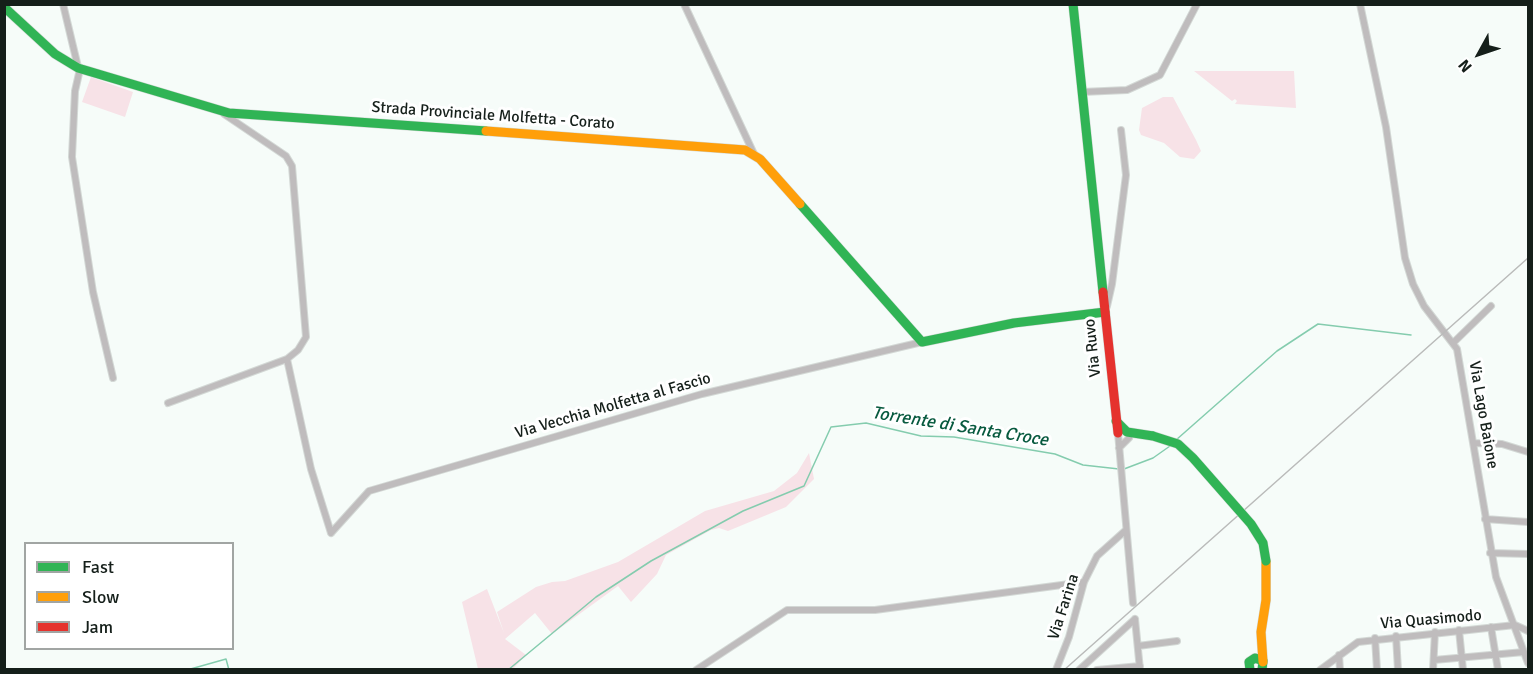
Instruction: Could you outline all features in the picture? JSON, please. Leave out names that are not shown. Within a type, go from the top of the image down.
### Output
[{"type":"street","points":[[63,4],[79,68],[75,91],[72,157],[93,292],[113,378]]},
{"type":"street","points":[[684,4],[754,154],[922,342],[997,326],[1105,312],[1112,284],[1126,175],[1121,130]]},
{"type":"street","name":"Via Ruvo","points":[[1073,4],[1116,421],[1125,434],[1119,453],[1133,603]]},
{"type":"street","points":[[1082,92],[1127,90],[1143,85],[1160,75],[1197,4]]},
{"type":"street","name":"Via Lago Baione","points":[[1360,4],[1388,136],[1405,258],[1424,306],[1457,349],[1475,443],[1490,553],[1496,577],[1528,663]]},
{"type":"street","name":"Strada Provinciale Molfetta - Corato","points":[[4,7],[55,54],[79,68],[219,111],[734,148],[754,154]]},
{"type":"street","points":[[168,403],[287,358],[298,350],[306,337],[292,166],[286,156],[219,111]]},
{"type":"street","points":[[1453,343],[1491,306]]},
{"type":"street","name":"Via Vecchia Molfetta al Fascio","points":[[287,358],[311,469],[331,533],[369,491],[702,394],[922,342]]},
{"type":"street","points":[[1119,453],[1125,434],[1148,436],[1178,444],[1198,463],[1251,524],[1263,543],[1266,561],[1266,600],[1262,632],[1263,667]]},
{"type":"street","points":[[1475,443],[1502,444],[1528,452]]},
{"type":"street","points":[[1485,519],[1528,522]]},
{"type":"street","name":"Via Farina","points":[[1056,669],[1069,638],[1084,582],[1097,556],[1126,530]]},
{"type":"street","points":[[1490,553],[1528,554]]},
{"type":"street","points":[[696,669],[787,610],[875,610],[1084,582]]},
{"type":"street","points":[[1079,669],[1135,619],[1140,668],[1096,669]]},
{"type":"street","name":"Via Quasimodo","points":[[1320,669],[1358,642],[1375,638],[1515,625],[1528,631]]},
{"type":"street","points":[[1491,627],[1498,669]]},
{"type":"street","points":[[1459,630],[1463,669]]},
{"type":"street","points":[[1249,666],[1262,632]]},
{"type":"street","points":[[1433,669],[1435,632]]},
{"type":"street","points":[[1396,636],[1398,669]]},
{"type":"street","points":[[1375,638],[1377,669]]},
{"type":"street","points":[[1138,646],[1178,641]]},
{"type":"street","points":[[1434,660],[1524,652]]},
{"type":"street","points":[[1340,655],[1340,669]]},
{"type":"street","points":[[1249,666],[1258,658],[1263,667]]},
{"type":"shaded area","points":[[1194,71],[1294,71],[1296,108],[1235,104],[1237,101],[1235,99],[1232,101]]},
{"type":"shaded area","points":[[91,77],[133,92],[125,117],[82,102]]},
{"type":"shaded area","points":[[1163,97],[1173,97],[1196,140],[1201,151],[1194,159],[1180,157],[1164,143],[1141,135],[1139,130],[1142,108]]},
{"type":"shaded area","points":[[809,453],[814,479],[786,507],[728,531],[719,528],[711,530],[666,555],[657,574],[631,602],[618,586],[552,634],[535,613],[505,639],[526,655],[513,669],[478,669],[462,602],[487,589],[504,633],[497,612],[536,587],[565,581],[618,562],[705,511],[774,491],[797,473]]},
{"type":"waterway","name":"Torrente di Santa Croce","points":[[1176,440],[1277,351],[1318,324],[1411,335]]},
{"type":"waterway","name":"Torrente di Santa Croce","points":[[508,670],[596,597],[651,561],[743,511],[804,486],[831,427],[866,423],[921,436],[954,437],[1055,454],[1083,465],[1119,469]]},
{"type":"waterway","name":"Torrente di Santa Croce","points":[[1124,469],[1153,458],[1170,446]]},
{"type":"waterway","name":"Torrente di Santa Croce","points":[[187,670],[226,659],[229,670]]},
{"type":"railway","points":[[1064,670],[1528,258]]},
{"type":"traffic: fast","points":[[1073,4],[1103,292]]},
{"type":"traffic: fast","points":[[4,7],[55,54],[78,68],[229,113],[486,131]]},
{"type":"traffic: fast","points":[[800,204],[922,342],[1014,323],[1105,312]]},
{"type":"traffic: fast","points":[[1116,421],[1127,432],[1153,436]]},
{"type":"traffic: fast","points":[[1153,436],[1178,444],[1193,458],[1251,524],[1263,543],[1266,561]]},
{"type":"traffic: fast","points":[[1250,670],[1249,662],[1255,658],[1263,661],[1262,670]]},
{"type":"traffic: slow","points":[[486,131],[745,150],[760,159],[800,204]]},
{"type":"traffic: slow","points":[[1263,662],[1261,632],[1266,600],[1266,561]]},
{"type":"traffic: jam","points":[[1103,292],[1118,433]]}]
